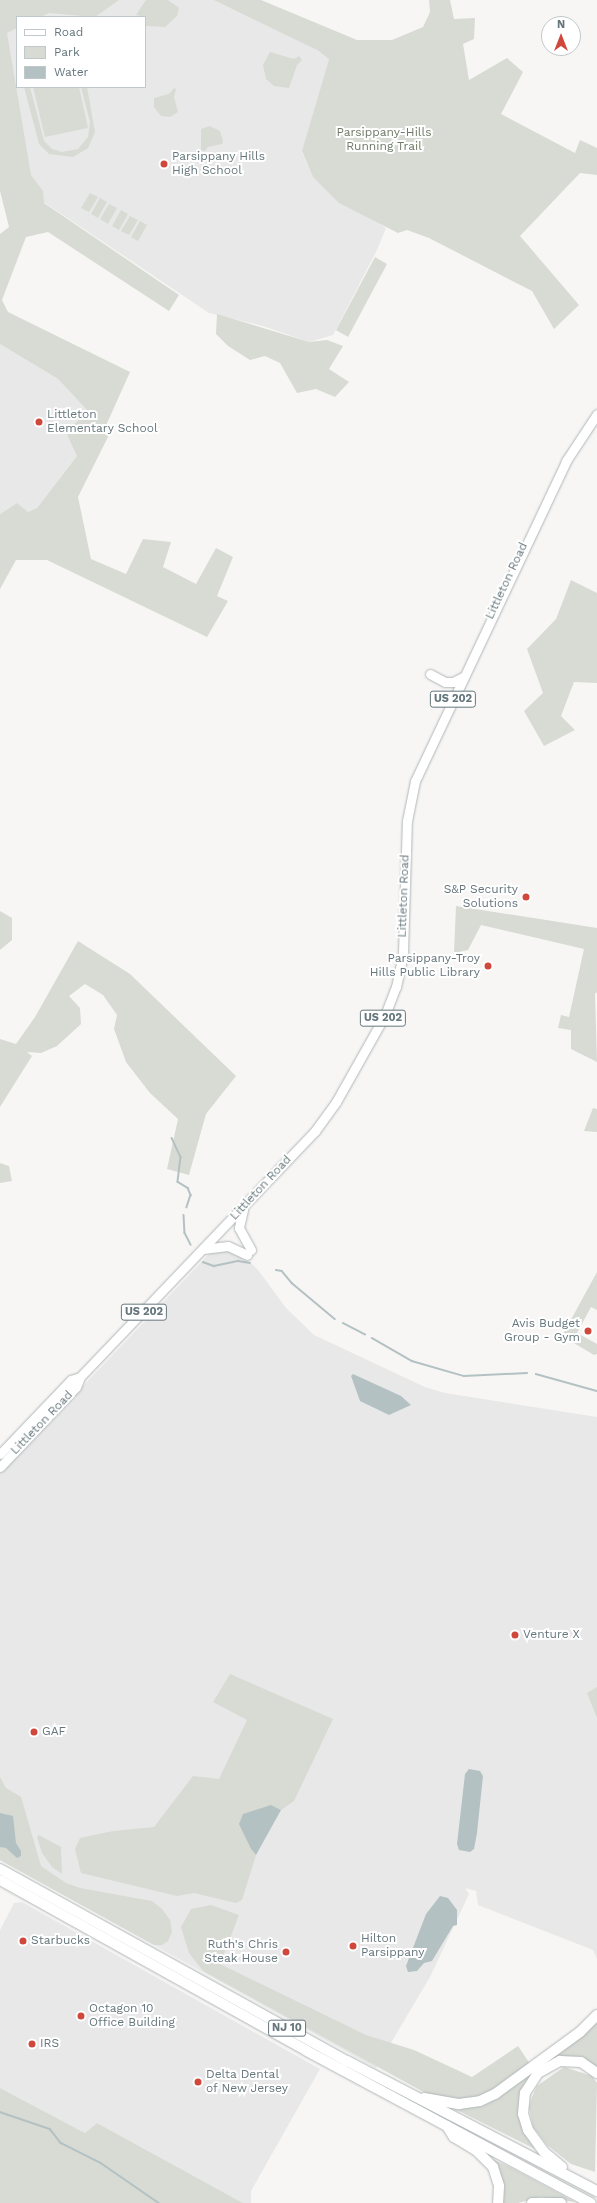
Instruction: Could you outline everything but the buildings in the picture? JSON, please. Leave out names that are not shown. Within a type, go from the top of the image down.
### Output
[{"type":"highway","name":"NJ 10","points":[[0,1869],[416,2098],[597,2191]]},
{"type":"highway","name":"NJ 10","points":[[0,1880],[313,2054],[591,2203]]},
{"type":"highway","points":[[416,2098],[459,2104],[485,2098],[563,2045],[597,2015]]},
{"type":"highway","points":[[580,2181],[534,2141],[525,2124],[523,2101],[534,2078],[553,2063],[567,2060],[581,2062],[597,2073]]},
{"type":"highway","points":[[446,2124],[454,2137],[477,2151],[493,2167],[499,2186],[498,2203]]},
{"type":"highway","points":[[532,2203],[561,2203]]},
{"type":"main road","name":"Littleton Road","points":[[0,1467],[76,1387],[80,1377],[315,1131],[336,1102],[393,997],[402,953],[407,821],[413,785],[463,676],[566,461],[597,414]]},
{"type":"main road","points":[[430,674],[445,682],[453,682],[463,676]]},
{"type":"main road","points":[[203,1249],[228,1246],[249,1253],[238,1228],[244,1206]]},
{"type":"main road","name":"Littleton Road","points":[[2,1452],[71,1380],[80,1377]]},
{"type":"shaded area","name":"Parsippany Hills High School","points":[[0,0],[247,0],[329,59],[302,152],[313,177],[386,228],[377,250],[333,335],[309,342],[263,326],[209,313],[27,191]]},
{"type":"shaded area","name":"Littleton Elementary School","points":[[0,344],[58,379],[88,411],[77,456],[37,508],[28,512],[17,503],[0,514]]},
{"type":"shaded area","points":[[225,1247],[243,1255],[258,1270],[286,1308],[314,1335],[425,1387],[445,1393],[597,1417],[597,1959],[593,1950],[478,1905],[476,1891],[465,1888],[469,1894],[430,1977],[376,2068],[0,1860],[0,1473],[212,1251]]},
{"type":"shaded area","points":[[22,1902],[320,2069],[251,2191],[251,2203],[243,2203],[97,2123],[85,2133],[0,2088],[0,1930],[14,1903]]},
{"type":"green space","points":[[0,0],[119,0],[96,16],[49,13],[42,16],[16,16],[16,28],[7,33],[31,175],[43,191],[44,203],[179,295],[169,311],[48,232],[26,237],[2,300],[8,312],[130,372],[104,430],[109,435],[78,497],[91,559],[126,574],[143,539],[171,542],[163,567],[196,584],[216,548],[233,557],[217,596],[228,601],[207,637],[47,560],[16,560],[0,589],[0,514],[17,503],[28,512],[37,508],[77,456],[66,432],[88,411],[58,379],[0,344],[0,234],[9,227],[0,191]]},
{"type":"green space","points":[[146,0],[168,0],[179,8],[177,16],[165,27],[146,26],[146,16],[136,15]]},
{"type":"green space","name":"Parsippany-Hills Running Trail","points":[[214,0],[261,0],[357,40],[392,40],[423,27],[430,12],[429,0],[450,0],[454,19],[475,18],[474,39],[463,44],[469,80],[507,58],[523,72],[501,114],[575,153],[580,140],[597,148],[597,175],[580,173],[520,236],[579,305],[554,329],[532,291],[429,238],[407,230],[398,233],[339,203],[313,177],[302,151],[329,59],[317,50]]},
{"type":"green space","points":[[270,52],[294,59],[299,56],[302,60],[297,65],[289,88],[274,86],[266,79],[263,65]]},
{"type":"green space","points":[[24,88],[30,88],[44,141],[52,149],[62,152],[78,149],[88,137],[90,122],[81,88],[87,88],[95,132],[88,148],[73,157],[49,154],[39,144]]},
{"type":"green space","points":[[33,88],[79,88],[88,128],[45,137]]},
{"type":"green space","points":[[174,88],[176,89],[174,97],[178,112],[170,117],[161,116],[154,107],[154,98],[169,94]]},
{"type":"green space","points":[[210,126],[220,131],[223,141],[222,144],[208,147],[205,151],[201,150],[201,129]]},
{"type":"green space","points":[[90,193],[98,197],[89,212],[81,208]]},
{"type":"green space","points":[[100,198],[107,202],[98,218],[91,214]]},
{"type":"green space","points":[[109,204],[117,208],[108,224],[100,219]]},
{"type":"green space","points":[[121,210],[128,214],[119,230],[112,226]]},
{"type":"green space","points":[[130,216],[138,220],[129,235],[121,231]]},
{"type":"green space","points":[[140,221],[147,225],[138,241],[131,237]]},
{"type":"green space","points":[[375,257],[387,264],[348,337],[336,330]]},
{"type":"green space","points":[[217,314],[309,342],[327,340],[343,346],[329,369],[349,382],[335,397],[316,389],[297,393],[280,363],[265,356],[250,360],[228,346],[216,334]]},
{"type":"green space","points":[[571,580],[597,593],[597,683],[574,682],[561,716],[575,730],[544,746],[524,711],[543,693],[527,649],[556,619]]},
{"type":"green space","points":[[456,906],[597,928],[597,992],[595,994],[597,1062],[571,1049],[571,1030],[558,1028],[561,1015],[569,1017],[584,949],[481,925],[468,950],[454,953]]},
{"type":"green space","points":[[0,911],[12,918],[12,940],[0,950]]},
{"type":"green space","points":[[78,941],[130,974],[236,1076],[206,1114],[189,1175],[167,1169],[178,1119],[150,1093],[126,1062],[114,1029],[117,1015],[103,995],[85,984],[69,996],[80,1008],[81,1024],[57,1046],[41,1053],[27,1052],[32,1056],[0,1107],[0,1039],[16,1044],[35,1017]]},
{"type":"green space","points":[[593,1108],[597,1109],[597,1132],[584,1131]]},
{"type":"green space","points":[[0,1163],[9,1166],[12,1181],[0,1183]]},
{"type":"green space","points":[[597,1272],[597,1310],[591,1307],[577,1333],[597,1344],[597,1354],[594,1355],[562,1336]]},
{"type":"green space","points":[[230,1674],[333,1719],[294,1801],[281,1810],[271,1805],[240,1824],[251,1849],[256,1855],[242,1900],[236,1903],[194,1893],[177,1896],[81,1873],[75,1849],[80,1838],[113,1831],[154,1827],[193,1776],[219,1779],[247,1720],[213,1702]]},
{"type":"green space","points":[[597,1687],[597,1718],[587,1693]]},
{"type":"green space","points":[[0,1777],[6,1788],[21,1797],[41,1866],[66,1883],[80,1888],[152,1901],[162,1909],[170,1920],[172,1932],[168,1941],[162,1945],[154,1945],[0,1860]]},
{"type":"green space","points":[[39,1835],[61,1847],[62,1874],[52,1867],[42,1853],[37,1837]]},
{"type":"green space","points":[[211,1905],[239,1915],[220,1964],[366,2035],[414,2050],[472,2077],[518,2046],[530,2064],[485,2095],[466,2100],[429,2095],[203,1971],[189,1953],[181,1927],[191,1909]]},
{"type":"green space","points":[[597,2021],[597,2069],[558,2058],[521,2095],[535,2149],[451,2107],[468,2106]]},
{"type":"green space","points":[[564,2067],[592,2076],[597,2083],[595,2172],[571,2164],[547,2145],[533,2127],[529,2107],[537,2086]]},
{"type":"green space","points":[[0,2088],[85,2133],[97,2123],[243,2203],[0,2203]]},
{"type":"green space","points":[[492,2159],[575,2202],[541,2197],[518,2203],[501,2203]]},
{"type":"water","points":[[353,1374],[401,1396],[411,1405],[389,1415],[360,1401],[351,1376]]},
{"type":"water","points":[[469,1769],[480,1771],[483,1776],[477,1833],[474,1849],[470,1852],[459,1850],[457,1844],[465,1774]]},
{"type":"water","points":[[271,1805],[281,1810],[256,1855],[251,1849],[239,1824],[243,1814]]},
{"type":"water","points":[[0,1813],[13,1816],[16,1843],[21,1851],[21,1856],[17,1858],[6,1848],[0,1847]]},
{"type":"water","points":[[440,1896],[448,1898],[457,1910],[457,1925],[453,1926],[432,1961],[424,1963],[417,1971],[408,1972],[406,1966],[426,1914]]},
{"type":"waterway","points":[[172,1138],[181,1157],[178,1182],[188,1188],[191,1195],[187,1207]]},
{"type":"waterway","points":[[184,1215],[185,1233],[191,1245]]},
{"type":"waterway","points":[[203,1262],[214,1266],[238,1261],[250,1263]]},
{"type":"waterway","points":[[276,1270],[282,1271],[292,1283],[335,1319]]},
{"type":"waterway","points":[[343,1323],[365,1334]]},
{"type":"waterway","points":[[372,1338],[412,1361],[464,1376],[527,1373]]},
{"type":"waterway","points":[[536,1374],[597,1391]]},
{"type":"waterway","points":[[0,2112],[50,2129],[61,2143],[101,2163],[159,2203]]},
{"type":"place","name":"Parsippany Hills High School","points":[[164,164]]},
{"type":"place","name":"Littleton Elementary School","points":[[39,422]]},
{"type":"place","name":"S&P Security Solutions","points":[[526,897]]},
{"type":"place","name":"Parsippany-Troy Hills Public Library","points":[[488,966]]},
{"type":"place","name":"Avis Budget Group - Gym","points":[[588,1331]]},
{"type":"place","name":"Venture X","points":[[515,1635]]},
{"type":"place","name":"GAF","points":[[34,1732]]},
{"type":"place","name":"Starbucks","points":[[23,1941]]},
{"type":"place","name":"Hilton Parsippany","points":[[353,1946]]},
{"type":"place","name":"Ruth's Chris Steak House","points":[[286,1952]]},
{"type":"place","name":"Octagon 10 Office Building","points":[[81,2016]]},
{"type":"place","name":"IRS","points":[[32,2044]]},
{"type":"place","name":"Delta Dental of New Jersey","points":[[198,2082]]}]
